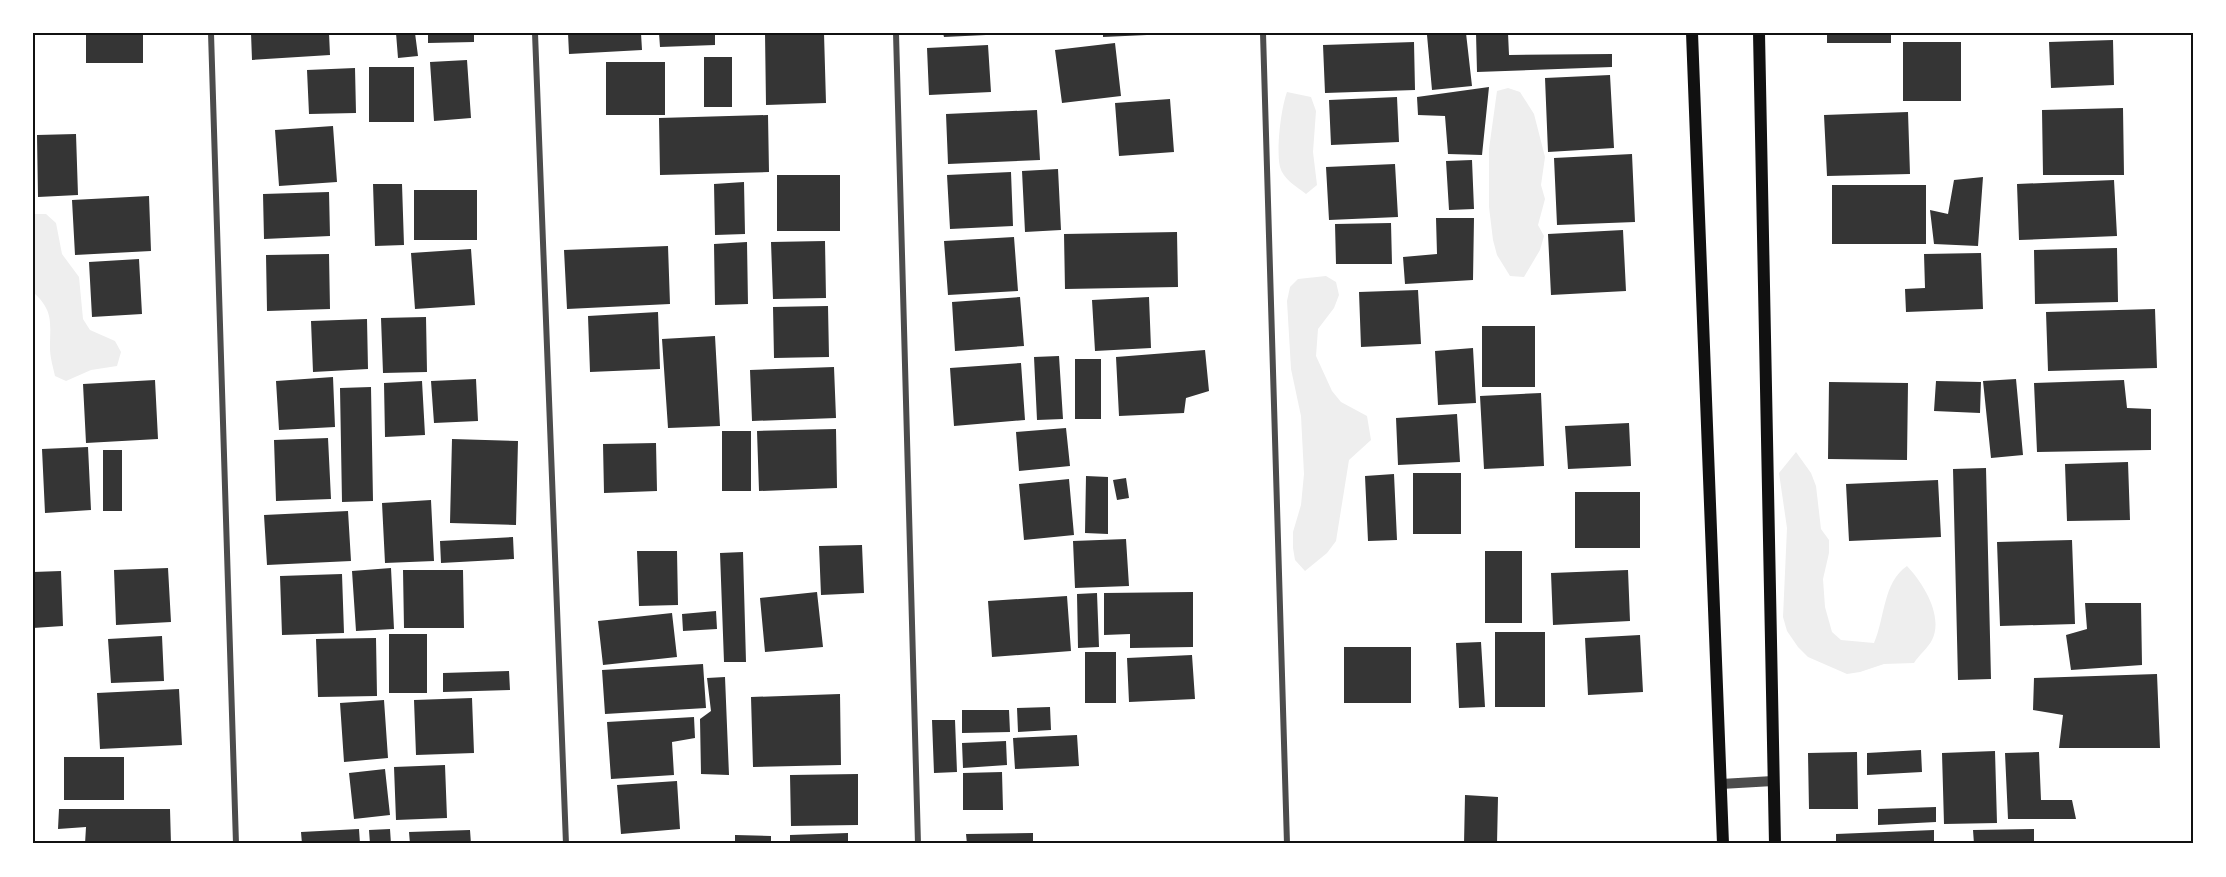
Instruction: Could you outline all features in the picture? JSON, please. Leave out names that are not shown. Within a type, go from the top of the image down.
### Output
[{"type":"main road","points":[[1692,33],[1723,844]]},
{"type":"main road","points":[[1759,33],[1775,844]]},
{"type":"street","points":[[211,33],[236,844]]},
{"type":"street","points":[[535,33],[566,844]]},
{"type":"street","points":[[896,33],[918,844]]},
{"type":"street","points":[[1263,33],[1287,844]]},
{"type":"street","points":[[1721,784],[1773,781]]},
{"type":"shaded area","points":[[1508,88],[1520,92],[1534,114],[1545,157],[1541,185],[1545,199],[1538,225],[1544,236],[1540,250],[1524,277],[1510,276],[1497,255],[1489,207],[1489,149],[1497,91]]},
{"type":"shaded area","points":[[1287,92],[1311,97],[1316,111],[1313,152],[1317,185],[1306,194],[1287,179],[1280,167],[1280,129]]},
{"type":"shaded area","points":[[33,214],[46,214],[56,223],[62,254],[79,277],[83,319],[90,330],[115,341],[121,352],[117,366],[91,370],[66,381],[55,376],[50,351],[48,311],[33,292]]},
{"type":"shaded area","points":[[1326,276],[1336,282],[1339,295],[1334,308],[1318,329],[1316,356],[1332,391],[1341,402],[1367,416],[1371,440],[1349,460],[1336,541],[1327,553],[1305,571],[1295,560],[1293,548],[1293,532],[1301,505],[1304,474],[1301,416],[1291,369],[1287,301],[1290,287],[1298,279]]},
{"type":"shaded area","points":[[1796,452],[1811,473],[1816,486],[1821,529],[1829,540],[1829,553],[1823,579],[1825,607],[1832,632],[1841,640],[1874,643],[1893,581],[1907,566],[1930,600],[1935,621],[1932,640],[1914,663],[1884,664],[1847,674],[1808,657],[1787,631],[1783,617],[1787,528],[1779,473]]},
{"type":"building","points":[[86,33],[143,33],[143,63],[86,63]]},
{"type":"building","points":[[251,33],[329,33],[330,55],[252,60]]},
{"type":"building","points":[[396,33],[415,33],[418,56],[398,58]]},
{"type":"building","points":[[428,33],[474,33],[474,42],[428,43]]},
{"type":"building","points":[[568,33],[641,33],[642,50],[569,54]]},
{"type":"building","points":[[659,33],[715,33],[715,45],[660,47]]},
{"type":"building","points":[[765,33],[824,33],[826,103],[766,105]]},
{"type":"building","points":[[943,33],[986,33],[986,35],[944,37]]},
{"type":"building","points":[[1103,33],[1147,33],[1147,35],[1103,37]]},
{"type":"building","points":[[1466,33],[1472,86],[1432,90],[1427,35]]},
{"type":"building","points":[[1476,33],[1508,33],[1509,55],[1612,54],[1612,67],[1477,72]]},
{"type":"building","points":[[1827,33],[1891,33],[1891,43],[1827,43]]},
{"type":"building","points":[[2113,40],[2114,85],[2051,88],[2049,42]]},
{"type":"building","points":[[1414,42],[1415,90],[1325,93],[1323,45]]},
{"type":"building","points":[[1903,42],[1961,42],[1961,101],[1903,101]]},
{"type":"building","points":[[1115,43],[1121,96],[1062,103],[1055,50]]},
{"type":"building","points":[[988,45],[991,92],[929,95],[927,48]]},
{"type":"building","points":[[704,57],[732,57],[732,107],[704,107]]},
{"type":"building","points":[[467,60],[471,118],[434,121],[430,62]]},
{"type":"building","points":[[606,62],[665,62],[665,115],[606,115]]},
{"type":"building","points":[[369,67],[414,67],[414,122],[369,122]]},
{"type":"building","points":[[355,68],[356,113],[309,114],[307,70]]},
{"type":"building","points":[[1610,75],[1614,148],[1548,152],[1545,78]]},
{"type":"building","points":[[1489,87],[1482,155],[1448,154],[1445,116],[1418,115],[1417,97]]},
{"type":"building","points":[[1397,97],[1399,142],[1331,145],[1329,100]]},
{"type":"building","points":[[1170,99],[1174,152],[1119,156],[1115,103]]},
{"type":"building","points":[[2123,108],[2124,175],[2043,175],[2042,110]]},
{"type":"building","points":[[1037,110],[1040,160],[948,164],[946,114]]},
{"type":"building","points":[[1908,112],[1910,174],[1827,176],[1824,115]]},
{"type":"building","points":[[768,115],[769,172],[660,175],[659,118]]},
{"type":"building","points":[[333,126],[337,182],[279,186],[275,130]]},
{"type":"building","points":[[76,134],[78,195],[38,197],[37,135]]},
{"type":"building","points":[[1632,154],[1635,222],[1557,225],[1554,158]]},
{"type":"building","points":[[1472,160],[1474,209],[1449,210],[1446,161]]},
{"type":"building","points":[[1395,164],[1398,217],[1329,220],[1326,167]]},
{"type":"building","points":[[1058,169],[1061,230],[1025,232],[1022,171]]},
{"type":"building","points":[[1011,172],[1013,226],[950,229],[947,175]]},
{"type":"building","points":[[777,175],[840,175],[840,231],[777,231]]},
{"type":"building","points":[[1983,177],[1978,246],[1934,244],[1930,210],[1948,214],[1954,180]]},
{"type":"building","points":[[2114,180],[2117,236],[2019,240],[2017,184]]},
{"type":"building","points":[[744,182],[745,234],[715,235],[714,184]]},
{"type":"building","points":[[373,184],[402,184],[404,245],[375,246]]},
{"type":"building","points":[[1832,185],[1926,185],[1926,244],[1832,244]]},
{"type":"building","points":[[414,190],[477,190],[477,240],[414,240]]},
{"type":"building","points":[[329,192],[330,236],[264,239],[263,194]]},
{"type":"building","points":[[149,196],[151,251],[75,255],[72,200]]},
{"type":"building","points":[[1436,218],[1474,218],[1473,280],[1405,284],[1403,257],[1437,254]]},
{"type":"building","points":[[1391,223],[1392,264],[1336,264],[1335,224]]},
{"type":"building","points":[[1623,230],[1626,291],[1551,295],[1548,234]]},
{"type":"building","points":[[1177,232],[1178,287],[1065,289],[1064,234]]},
{"type":"building","points":[[1014,237],[1018,291],[948,295],[944,241]]},
{"type":"building","points":[[825,241],[826,298],[773,299],[771,242]]},
{"type":"building","points":[[747,242],[748,304],[715,305],[714,244]]},
{"type":"building","points":[[668,246],[670,304],[567,309],[564,250]]},
{"type":"building","points":[[2117,248],[2118,302],[2035,304],[2034,250]]},
{"type":"building","points":[[471,249],[475,305],[415,309],[411,253]]},
{"type":"building","points":[[1981,253],[1983,309],[1906,312],[1905,289],[1925,288],[1924,254]]},
{"type":"building","points":[[329,254],[330,309],[267,311],[266,255]]},
{"type":"building","points":[[139,259],[142,314],[92,317],[89,262]]},
{"type":"building","points":[[1418,290],[1421,344],[1361,347],[1359,292]]},
{"type":"building","points":[[1020,297],[1024,346],[955,351],[952,302]]},
{"type":"building","points":[[1149,297],[1151,348],[1095,351],[1092,300]]},
{"type":"building","points":[[828,306],[829,357],[774,358],[773,307]]},
{"type":"building","points":[[2155,309],[2157,368],[2048,371],[2046,312]]},
{"type":"building","points":[[658,312],[660,369],[590,372],[588,316]]},
{"type":"building","points":[[426,317],[427,372],[383,373],[381,318]]},
{"type":"building","points":[[367,319],[368,369],[313,372],[311,321]]},
{"type":"building","points":[[1482,326],[1535,326],[1535,387],[1482,387]]},
{"type":"building","points":[[715,336],[720,426],[668,428],[662,339]]},
{"type":"building","points":[[1473,348],[1476,403],[1438,405],[1435,351]]},
{"type":"building","points":[[1205,350],[1209,391],[1186,398],[1184,413],[1119,416],[1116,357]]},
{"type":"building","points":[[1059,356],[1063,419],[1037,420],[1034,357]]},
{"type":"building","points":[[1075,359],[1101,359],[1101,419],[1075,419]]},
{"type":"building","points":[[1021,363],[1025,420],[954,426],[950,368]]},
{"type":"building","points":[[834,367],[836,418],[752,421],[750,370]]},
{"type":"building","points":[[333,377],[335,427],[279,430],[276,381]]},
{"type":"building","points":[[476,379],[478,421],[434,423],[431,381]]},
{"type":"building","points":[[2016,379],[2023,455],[1991,458],[1983,381]]},
{"type":"building","points":[[155,380],[158,439],[86,443],[83,384]]},
{"type":"building","points":[[2124,380],[2127,408],[2151,409],[2151,450],[2037,452],[2034,383]]},
{"type":"building","points":[[422,381],[425,435],[385,437],[384,383]]},
{"type":"building","points":[[1936,381],[1981,382],[1980,413],[1934,411]]},
{"type":"building","points":[[1829,382],[1908,383],[1907,460],[1828,459]]},
{"type":"building","points":[[371,387],[373,501],[342,502],[340,388]]},
{"type":"building","points":[[1541,393],[1544,466],[1484,469],[1480,396]]},
{"type":"building","points":[[1457,414],[1460,462],[1398,465],[1396,418]]},
{"type":"building","points":[[1629,423],[1631,466],[1568,469],[1565,426]]},
{"type":"building","points":[[1066,428],[1070,466],[1019,471],[1016,432]]},
{"type":"building","points":[[836,429],[837,488],[759,491],[757,431]]},
{"type":"building","points":[[722,431],[751,431],[751,491],[722,491]]},
{"type":"building","points":[[328,438],[331,499],[276,501],[274,440]]},
{"type":"building","points":[[452,439],[518,441],[516,525],[450,523]]},
{"type":"building","points":[[656,443],[657,491],[604,493],[603,444]]},
{"type":"building","points":[[88,447],[91,510],[45,513],[42,449]]},
{"type":"building","points":[[103,450],[122,450],[122,511],[103,511]]},
{"type":"building","points":[[2128,462],[2130,520],[2067,521],[2065,464]]},
{"type":"building","points":[[1986,468],[1991,679],[1958,680],[1953,469]]},
{"type":"building","points":[[1413,473],[1461,473],[1461,534],[1413,534]]},
{"type":"building","points":[[1394,474],[1397,540],[1368,541],[1365,476]]},
{"type":"building","points":[[1086,476],[1108,477],[1108,534],[1085,533]]},
{"type":"building","points":[[1126,478],[1129,498],[1117,500],[1113,480]]},
{"type":"building","points":[[1069,479],[1074,535],[1024,540],[1019,484]]},
{"type":"building","points":[[1938,480],[1941,537],[1849,541],[1846,484]]},
{"type":"building","points":[[1575,492],[1640,492],[1640,548],[1575,548]]},
{"type":"building","points":[[431,500],[434,561],[385,563],[382,503]]},
{"type":"building","points":[[348,511],[351,561],[267,565],[264,515]]},
{"type":"building","points":[[513,537],[514,559],[441,563],[440,541]]},
{"type":"building","points":[[1126,539],[1129,586],[1075,588],[1073,541]]},
{"type":"building","points":[[2072,540],[2075,624],[2000,626],[1997,542]]},
{"type":"building","points":[[862,545],[864,593],[821,595],[819,546]]},
{"type":"building","points":[[637,551],[677,551],[678,605],[639,606]]},
{"type":"building","points":[[1485,551],[1522,551],[1522,623],[1485,623]]},
{"type":"building","points":[[743,552],[746,662],[724,662],[720,553]]},
{"type":"building","points":[[168,568],[171,622],[116,625],[114,570]]},
{"type":"building","points":[[391,568],[394,629],[356,631],[352,571]]},
{"type":"building","points":[[403,570],[463,570],[464,628],[404,628]]},
{"type":"building","points":[[1628,570],[1630,621],[1553,625],[1551,573]]},
{"type":"building","points":[[61,571],[63,626],[33,628],[33,572]]},
{"type":"building","points":[[342,574],[344,633],[282,635],[280,576]]},
{"type":"building","points":[[817,592],[823,647],[765,652],[760,598]]},
{"type":"building","points":[[1193,592],[1193,647],[1130,648],[1130,634],[1104,635],[1104,593]]},
{"type":"building","points":[[1097,593],[1099,647],[1078,648],[1077,594]]},
{"type":"building","points":[[1067,596],[1071,651],[992,657],[988,601]]},
{"type":"building","points":[[2085,603],[2141,603],[2142,665],[2071,670],[2066,635],[2087,629]]},
{"type":"building","points":[[716,611],[717,629],[683,631],[682,614]]},
{"type":"building","points":[[672,613],[677,657],[603,665],[598,621]]},
{"type":"building","points":[[1495,632],[1545,632],[1545,707],[1495,707]]},
{"type":"building","points":[[389,634],[427,634],[427,693],[389,693]]},
{"type":"building","points":[[1640,635],[1643,692],[1588,695],[1585,638]]},
{"type":"building","points":[[162,636],[164,681],[111,683],[108,639]]},
{"type":"building","points":[[376,638],[377,696],[318,697],[316,639]]},
{"type":"building","points":[[1481,642],[1485,707],[1459,708],[1456,643]]},
{"type":"building","points":[[1344,647],[1411,647],[1411,703],[1344,703]]},
{"type":"building","points":[[1085,652],[1116,652],[1116,703],[1085,703]]},
{"type":"building","points":[[1192,655],[1195,699],[1129,702],[1127,658]]},
{"type":"building","points":[[703,664],[706,708],[605,714],[602,670]]},
{"type":"building","points":[[509,671],[510,690],[443,692],[443,673]]},
{"type":"building","points":[[2157,674],[2160,748],[2059,748],[2063,715],[2033,710],[2034,678]]},
{"type":"building","points":[[725,677],[729,775],[701,774],[700,719],[711,711],[707,678]]},
{"type":"building","points":[[179,689],[182,745],[100,749],[97,693]]},
{"type":"building","points":[[840,694],[841,765],[753,767],[751,697]]},
{"type":"building","points":[[472,698],[474,753],[416,755],[414,700]]},
{"type":"building","points":[[384,700],[388,758],[344,762],[340,703]]},
{"type":"building","points":[[1050,707],[1051,730],[1018,732],[1017,708]]},
{"type":"building","points":[[962,710],[1009,710],[1010,732],[962,733]]},
{"type":"building","points":[[694,717],[695,738],[672,742],[674,775],[611,779],[607,722]]},
{"type":"building","points":[[932,720],[955,720],[957,772],[934,773]]},
{"type":"building","points":[[1077,735],[1079,766],[1015,769],[1013,738]]},
{"type":"building","points":[[1006,741],[1007,765],[963,768],[962,743]]},
{"type":"building","points":[[1921,750],[1922,772],[1867,775],[1867,753]]},
{"type":"building","points":[[1995,751],[1997,823],[1944,824],[1942,753]]},
{"type":"building","points":[[1857,752],[1858,809],[1809,809],[1808,753]]},
{"type":"building","points":[[2039,752],[2041,800],[2072,800],[2076,819],[2008,819],[2005,753]]},
{"type":"building","points":[[64,757],[124,757],[124,800],[64,800]]},
{"type":"building","points":[[445,765],[447,818],[396,820],[394,767]]},
{"type":"building","points":[[385,769],[390,815],[354,819],[349,773]]},
{"type":"building","points":[[1002,772],[1003,810],[963,810],[963,773]]},
{"type":"building","points":[[858,774],[858,825],[791,826],[790,775]]},
{"type":"building","points":[[677,781],[680,829],[621,834],[617,785]]},
{"type":"building","points":[[1465,795],[1498,797],[1497,844],[1464,844]]},
{"type":"building","points":[[1936,807],[1936,822],[1878,825],[1878,809]]},
{"type":"building","points":[[59,809],[170,809],[171,844],[85,844],[86,827],[58,829]]},
{"type":"building","points":[[359,829],[360,844],[302,844],[301,832]]},
{"type":"building","points":[[390,829],[391,844],[370,844],[369,830]]},
{"type":"building","points":[[2034,829],[2034,844],[1974,844],[1973,830]]},
{"type":"building","points":[[470,830],[471,844],[410,844],[409,832]]},
{"type":"building","points":[[1934,830],[1934,844],[1836,844],[1836,834]]},
{"type":"building","points":[[848,833],[848,844],[790,844],[790,835]]},
{"type":"building","points":[[1033,833],[1033,844],[967,844],[966,834]]},
{"type":"building","points":[[735,835],[771,836],[771,844],[735,844]]}]
